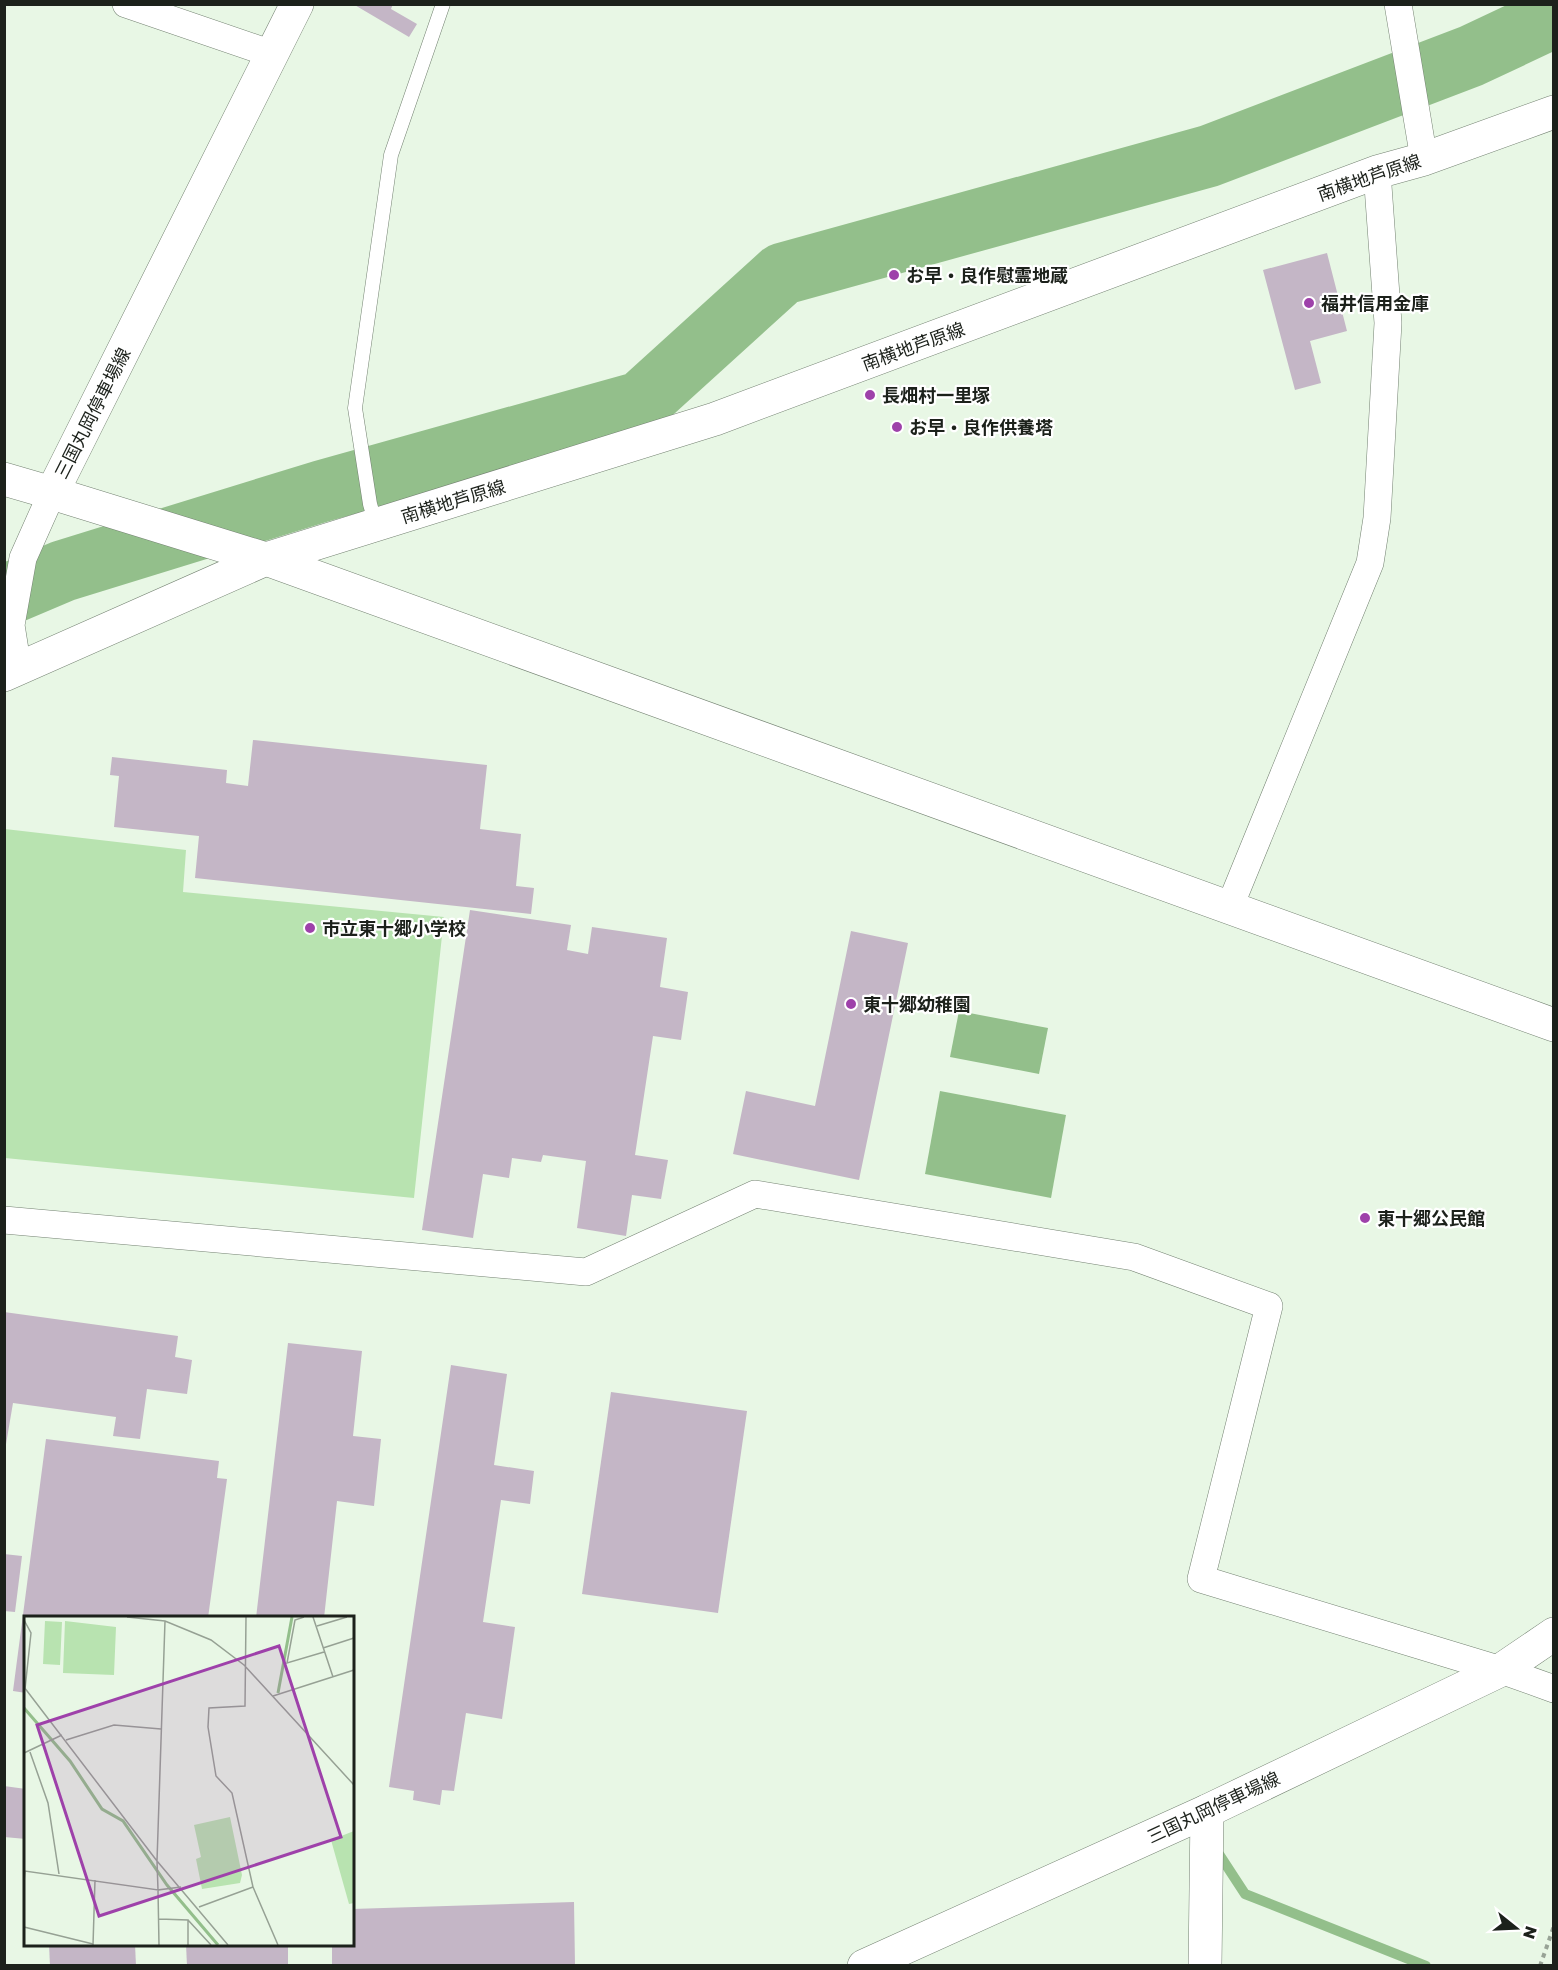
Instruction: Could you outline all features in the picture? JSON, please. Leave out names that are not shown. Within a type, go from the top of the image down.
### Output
[{"type":"main road","name":"三国丸岡停車場線","points":[[297,4],[52,493],[266,559],[1554,1025]]},
{"type":"main road","name":"南横地芦原線","points":[[266,559],[715,420],[1377,172],[1424,159],[1554,112]]},
{"type":"main road","points":[[4,479],[52,493]]},
{"type":"main road","points":[[11,672],[266,559]]},
{"type":"main road","name":"三国丸岡停車場線","points":[[864,1965],[1207,1811],[1501,1670],[1554,1634]]},
{"type":"main road","points":[[1205,1965],[1207,1811]]},
{"type":"street","points":[[126,4],[272,54]]},
{"type":"street","points":[[1398,4],[1424,159]]},
{"type":"street","points":[[1230,906],[1370,563],[1374,544],[1388,323],[1377,172]]},
{"type":"street","points":[[11,672],[11,625],[23,558],[52,493]]},
{"type":"street","points":[[4,1220],[586,1272],[755,1194],[1134,1257],[1269,1306],[1201,1579],[1501,1670],[1554,1689]]},
{"type":"lane","points":[[376,525],[370,504],[355,408],[392,155],[442,4]]},
{"type":"path","points":[[1540,1965],[1554,1926]]},
{"type":"shaded area","points":[[5,829],[186,850],[183,892],[444,917],[414,1198],[5,1158]]},
{"type":"shaded area","points":[[959,1011],[1048,1028],[1039,1074],[950,1057]]},
{"type":"shaded area","points":[[940,1091],[1066,1115],[1051,1198],[925,1174]]},
{"type":"building","points":[[353,4],[393,4],[391,9],[417,24],[409,37]]},
{"type":"building","points":[[1327,253],[1347,331],[1310,341],[1321,383],[1295,390],[1263,270]]},
{"type":"building","points":[[253,740],[487,765],[480,829],[521,834],[516,886],[534,888],[531,914],[195,878],[199,836],[114,827],[119,776],[110,775],[112,757],[227,770],[226,783],[248,786]]},
{"type":"building","points":[[470,910],[571,925],[567,950],[588,954],[592,927],[667,938],[660,987],[688,992],[681,1040],[653,1036],[635,1155],[668,1160],[661,1199],[632,1195],[626,1236],[577,1228],[586,1161],[543,1155],[541,1162],[512,1158],[509,1178],[483,1174],[473,1238],[422,1230]]},
{"type":"building","points":[[851,931],[908,943],[859,1180],[733,1154],[746,1091],[815,1106]]},
{"type":"building","points":[[4,1312],[178,1336],[175,1357],[192,1360],[187,1394],[147,1389],[140,1439],[113,1436],[116,1417],[13,1403],[4,1456]]},
{"type":"building","points":[[288,1343],[362,1351],[353,1436],[381,1439],[374,1506],[337,1501],[324,1616],[256,1616]]},
{"type":"building","points":[[451,1365],[507,1374],[494,1465],[534,1471],[530,1504],[501,1500],[483,1622],[515,1627],[502,1719],[466,1713],[454,1791],[442,1790],[440,1805],[413,1800],[414,1791],[389,1787]]},
{"type":"building","points":[[611,1392],[747,1411],[718,1613],[582,1594]]},
{"type":"building","points":[[46,1439],[219,1461],[217,1478],[227,1479],[208,1616],[24,1616],[24,1693],[13,1691]]},
{"type":"building","points":[[4,1554],[22,1556],[15,1612],[4,1611]]},
{"type":"building","points":[[4,1786],[24,1789],[24,1839],[4,1837]]},
{"type":"building","points":[[574,1902],[575,1966],[332,1966],[332,1946],[354,1946],[354,1909]]},
{"type":"building","points":[[49,1946],[135,1946],[136,1966],[50,1966]]},
{"type":"building","points":[[186,1946],[288,1946],[288,1966],[187,1966]]},
{"type":"waterway","points":[[4,596],[63,571],[322,491],[641,402],[782,274],[1209,156],[1471,56],[1554,17]]},
{"type":"waterway","points":[[1215,1848],[1245,1894],[1426,1966]]},
{"type":"place","name":"お早・良作慰霊地蔵","points":[[894,275]]},
{"type":"place","name":"福井信用金庫","points":[[1309,303]]},
{"type":"place","name":"長畑村一里塚","points":[[870,395]]},
{"type":"place","name":"お早・良作供養塔","points":[[897,427]]},
{"type":"place","name":"市立東十郷小学校","points":[[310,928]]},
{"type":"place","name":"東十郷幼稚園","points":[[851,1004]]},
{"type":"place","name":"東十郷公民館","points":[[1365,1218]]}]
